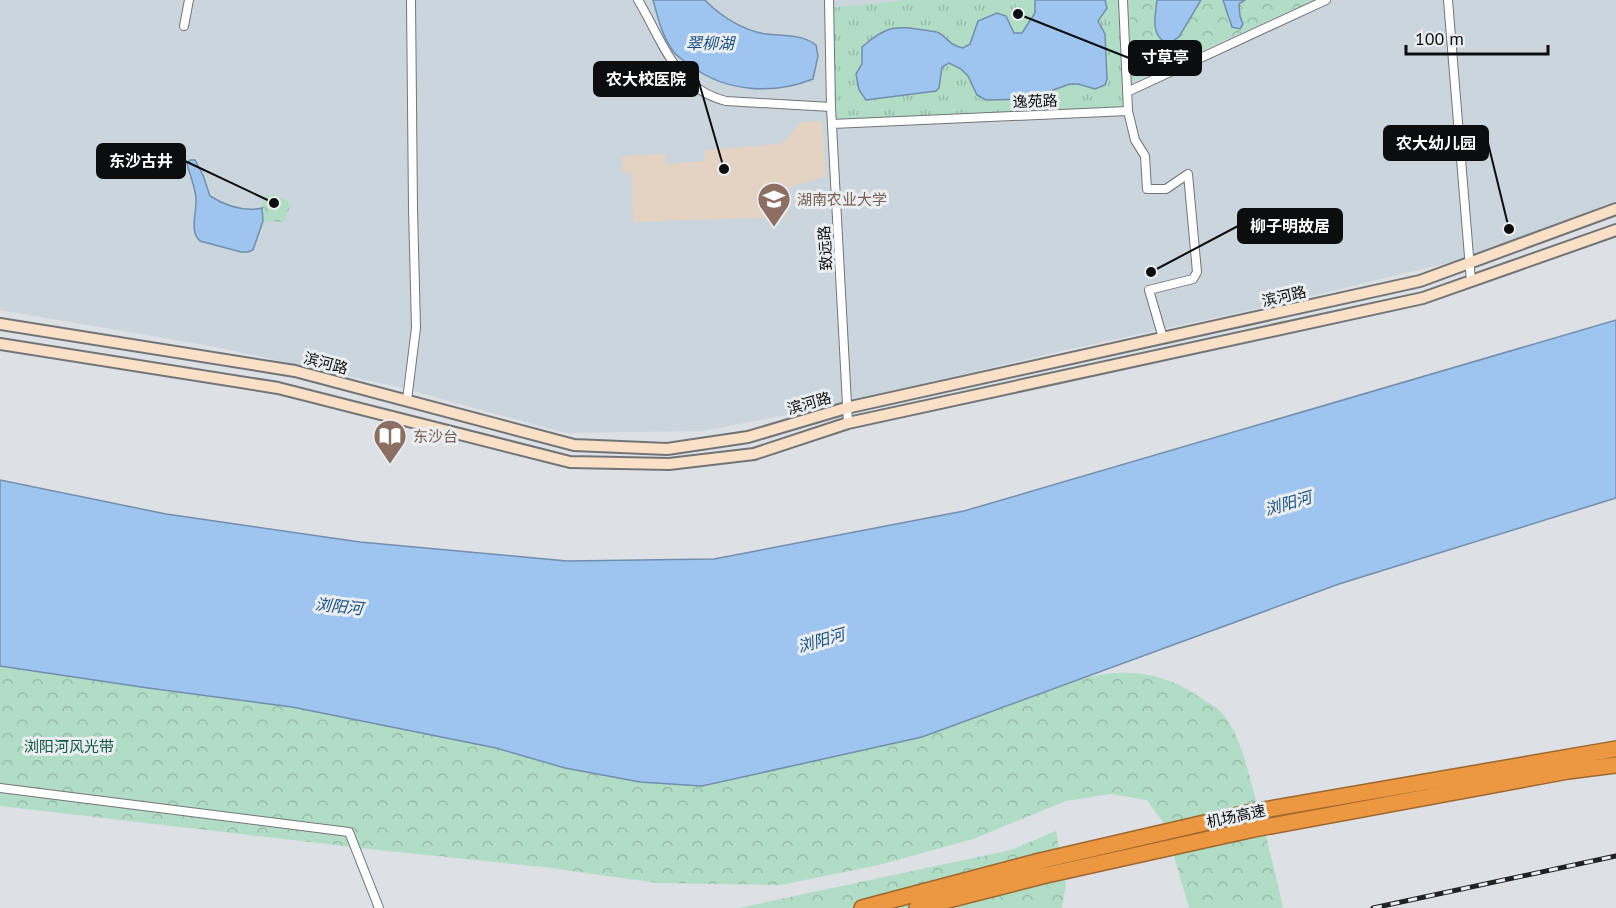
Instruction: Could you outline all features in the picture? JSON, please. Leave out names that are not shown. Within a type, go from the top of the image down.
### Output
[{"type":"highway","name":"机场高速","points":[[917,908],[1041,868],[1251,812],[1616,749]]},
{"type":"highway","name":"机场高速","points":[[862,908],[1041,868],[1568,771],[1616,765]]},
{"type":"main road","name":"滨河路","points":[[0,324],[294,371],[574,445],[667,449],[748,437],[846,408],[1420,281],[1616,209]]},
{"type":"main road","name":"滨河路","points":[[0,344],[278,388],[570,462],[669,464],[754,454],[848,423],[1423,298],[1616,230]]},
{"type":"street","points":[[184,27],[189,0]]},
{"type":"street","points":[[407,400],[416,328],[411,0]]},
{"type":"street","points":[[638,0],[668,57],[686,80],[711,97],[726,101],[831,107]]},
{"type":"street","name":"致远路","points":[[829,0],[831,107],[848,423]]},
{"type":"street","points":[[1123,0],[1128,111],[1135,140],[1145,156],[1147,189],[1166,189],[1188,174],[1197,272],[1193,279],[1149,290],[1163,338]]},
{"type":"street","points":[[1127,92],[1326,0]]},
{"type":"street","points":[[1448,0],[1471,281]]},
{"type":"street","name":"逸苑路","points":[[832,124],[1128,111]]},
{"type":"street","points":[[0,788],[348,832],[380,908]]},
{"type":"shaded area","name":"湖南农业大学","points":[[0,0],[1616,0],[1616,201],[1480,255],[1279,304],[1070,349],[807,411],[703,431],[566,433],[398,387],[216,347],[0,310]]},
{"type":"shaded area","points":[[822,121],[826,176],[788,188],[787,217],[633,222],[632,173],[623,173],[622,156],[665,154],[666,164],[705,161],[704,150],[782,144],[801,122]]},
{"type":"green space","points":[[906,0],[1123,0],[1128,111],[832,124],[829,8]]},
{"type":"green space","points":[[1129,0],[1314,0],[1132,82]]},
{"type":"green space","points":[[265,194],[278,196],[291,203],[284,222],[263,221],[262,208]]},
{"type":"green space","name":"浏阳河风光带","points":[[0,666],[292,707],[496,748],[565,768],[640,782],[1054,687],[1091,676],[1145,674],[1180,686],[1198,696],[1221,712],[1234,731],[1246,763],[1283,908],[1189,908],[1165,825],[1147,800],[1111,794],[1066,801],[973,839],[879,865],[780,885],[658,883],[543,867],[0,806]]},
{"type":"green space","points":[[1056,831],[1066,885],[1062,908],[739,908],[1011,850]]},
{"type":"water","name":"翠柳湖","points":[[653,0],[705,0],[725,17],[749,30],[799,37],[811,41],[816,45],[818,56],[813,79],[766,89],[734,86],[705,75],[673,51],[663,33]]},
{"type":"water","points":[[1035,0],[1105,0],[1107,8],[1098,21],[1105,34],[1107,79],[1105,85],[1095,89],[1070,84],[1028,99],[986,100],[977,95],[968,76],[961,69],[949,63],[942,67],[939,88],[936,91],[866,100],[859,90],[856,74],[862,64],[862,47],[881,33],[896,28],[937,32],[954,45],[963,48],[970,44],[978,21],[997,13],[1006,16],[1014,33],[1022,33],[1035,13]]},
{"type":"water","points":[[1157,0],[1201,0],[1179,37],[1168,44],[1162,41],[1156,31]]},
{"type":"water","points":[[1223,0],[1245,0],[1239,4],[1243,24],[1240,29],[1232,27]]},
{"type":"water","points":[[190,160],[195,160],[210,196],[235,207],[262,208],[263,221],[253,250],[241,252],[200,241],[197,237],[194,227],[196,203],[194,185],[187,164]]},
{"type":"water","name":"浏阳河","points":[[1616,320],[1616,498],[1339,584],[922,737],[702,786],[640,782],[565,768],[496,748],[292,707],[0,666],[0,480],[166,514],[360,542],[567,561],[714,559],[964,511]]},
{"type":"railway","points":[[1373,908],[1616,856]]},
{"type":"place","name":"寸草亭","points":[[1018,14]]},
{"type":"place","name":"农大校医院","points":[[724,169]]},
{"type":"place","name":"东沙古井","points":[[274,203]]},
{"type":"place","name":"湖南农业大学","points":[[774,228]]},
{"type":"place","name":"农大幼儿园","points":[[1509,229]]},
{"type":"place","name":"柳子明故居","points":[[1151,272]]},
{"type":"place","name":"东沙台","points":[[390,465]]}]
